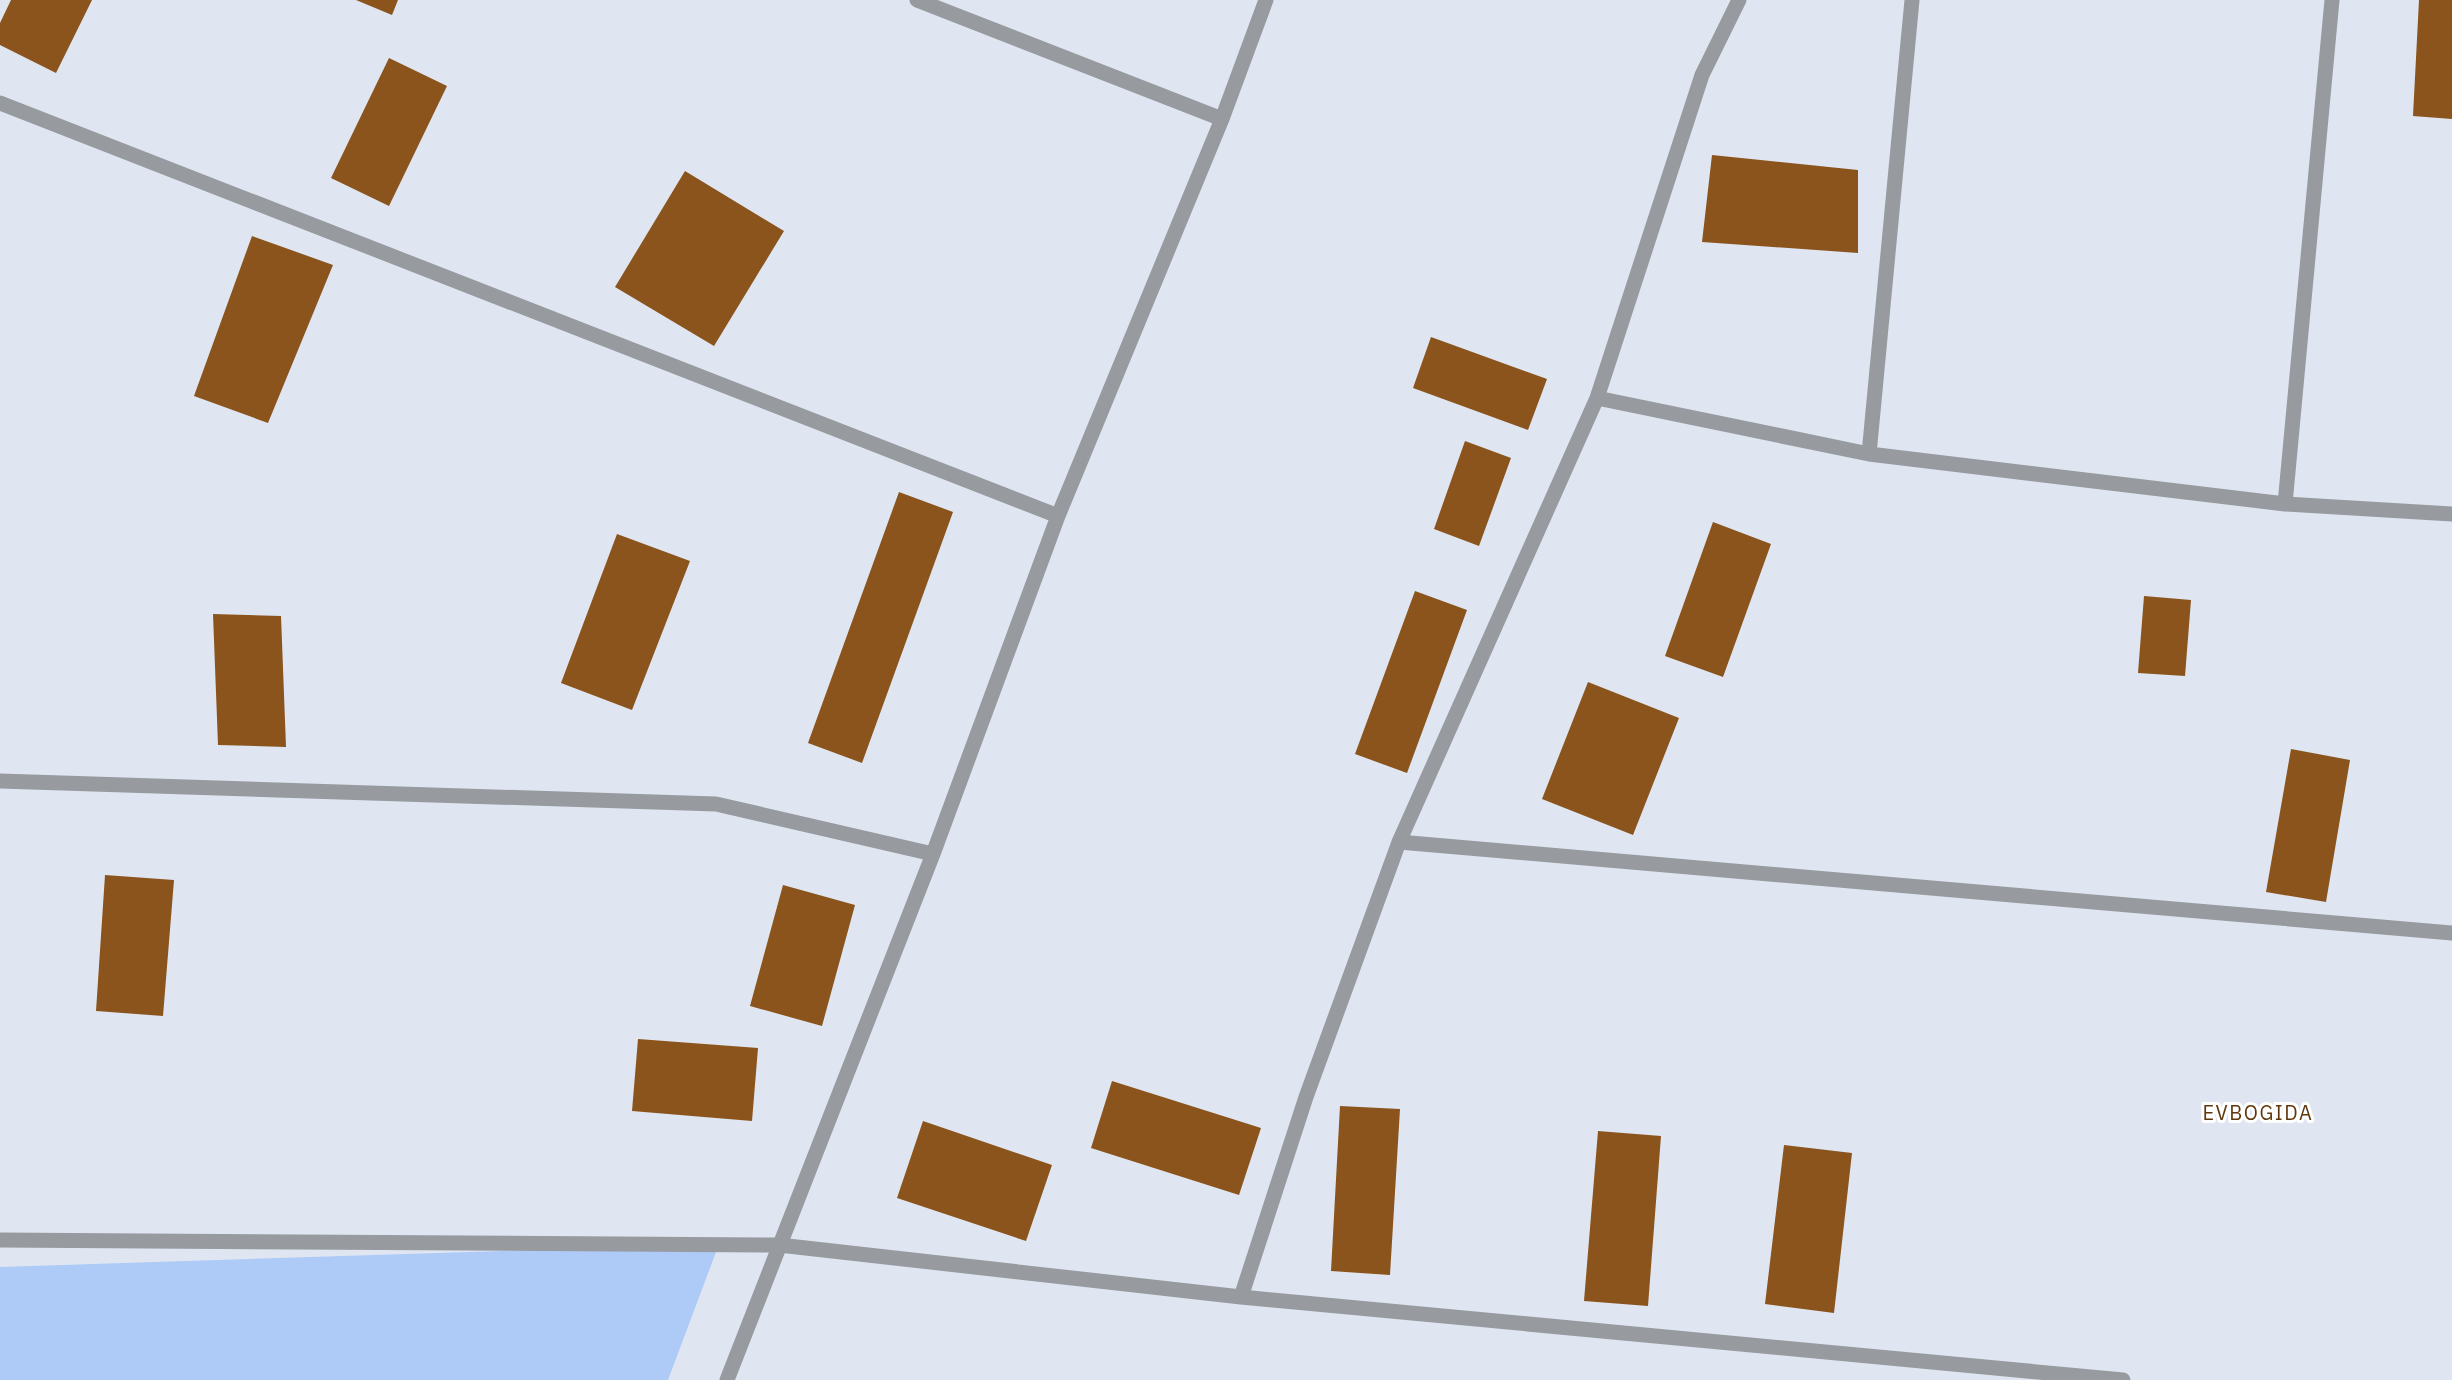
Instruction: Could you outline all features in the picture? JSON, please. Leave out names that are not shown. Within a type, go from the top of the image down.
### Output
[{"type":"street","points":[[916,0],[1222,119]]},
{"type":"street","points":[[727,1380],[933,854],[1058,516],[1222,119],[1266,0]]},
{"type":"street","points":[[1241,1297],[1306,1097],[1399,842],[1597,398],[1702,75],[1739,0]]},
{"type":"street","points":[[1869,453],[1912,0]]},
{"type":"street","points":[[2285,504],[2332,0]]},
{"type":"street","points":[[0,103],[1058,516]]},
{"type":"street","points":[[1597,398],[1869,453],[2285,504],[2452,514]]},
{"type":"street","points":[[0,781],[716,804],[933,854]]},
{"type":"street","points":[[1399,842],[2452,933]]},
{"type":"street","points":[[0,1240],[779,1245],[1241,1297],[2123,1380]]},
{"type":"shaded area","points":[[719,1244],[668,1380],[0,1380],[0,1267]]},
{"type":"building","points":[[11,0],[92,0],[56,73],[0,45],[0,23]]},
{"type":"building","points":[[356,0],[398,0],[392,15]]},
{"type":"building","points":[[2419,0],[2452,0],[2452,119],[2413,116]]},
{"type":"building","points":[[389,58],[447,86],[389,206],[331,178]]},
{"type":"building","points":[[1712,155],[1858,170],[1858,253],[1702,242]]},
{"type":"building","points":[[685,171],[784,231],[714,346],[615,287]]},
{"type":"building","points":[[252,236],[333,265],[268,423],[194,396]]},
{"type":"building","points":[[1431,337],[1547,379],[1528,430],[1413,388]]},
{"type":"building","points":[[1465,441],[1511,458],[1479,546],[1434,529]]},
{"type":"building","points":[[899,492],[953,512],[862,763],[808,743]]},
{"type":"building","points":[[1713,522],[1771,544],[1723,677],[1665,656]]},
{"type":"building","points":[[617,534],[690,561],[632,710],[561,683]]},
{"type":"building","points":[[1415,591],[1467,610],[1407,773],[1355,754]]},
{"type":"building","points":[[2144,596],[2191,600],[2185,676],[2138,673]]},
{"type":"building","points":[[213,614],[281,616],[286,747],[218,745]]},
{"type":"building","points":[[1588,682],[1679,718],[1633,835],[1542,799]]},
{"type":"building","points":[[2291,749],[2350,760],[2326,902],[2266,892]]},
{"type":"building","points":[[105,875],[174,880],[163,1016],[96,1011]]},
{"type":"building","points":[[783,885],[855,905],[822,1026],[750,1006]]},
{"type":"building","points":[[638,1039],[758,1048],[752,1121],[632,1111]]},
{"type":"building","points":[[1112,1081],[1261,1128],[1239,1195],[1091,1148]]},
{"type":"building","points":[[1340,1106],[1400,1109],[1390,1275],[1331,1271]]},
{"type":"building","points":[[923,1121],[1052,1165],[1026,1241],[897,1198]]},
{"type":"building","points":[[1598,1131],[1661,1136],[1648,1306],[1584,1301]]},
{"type":"building","points":[[1784,1145],[1852,1153],[1834,1313],[1765,1304]]},
{"type":"district","name":"EVBOGIDA","points":[[2258,1112]]}]
